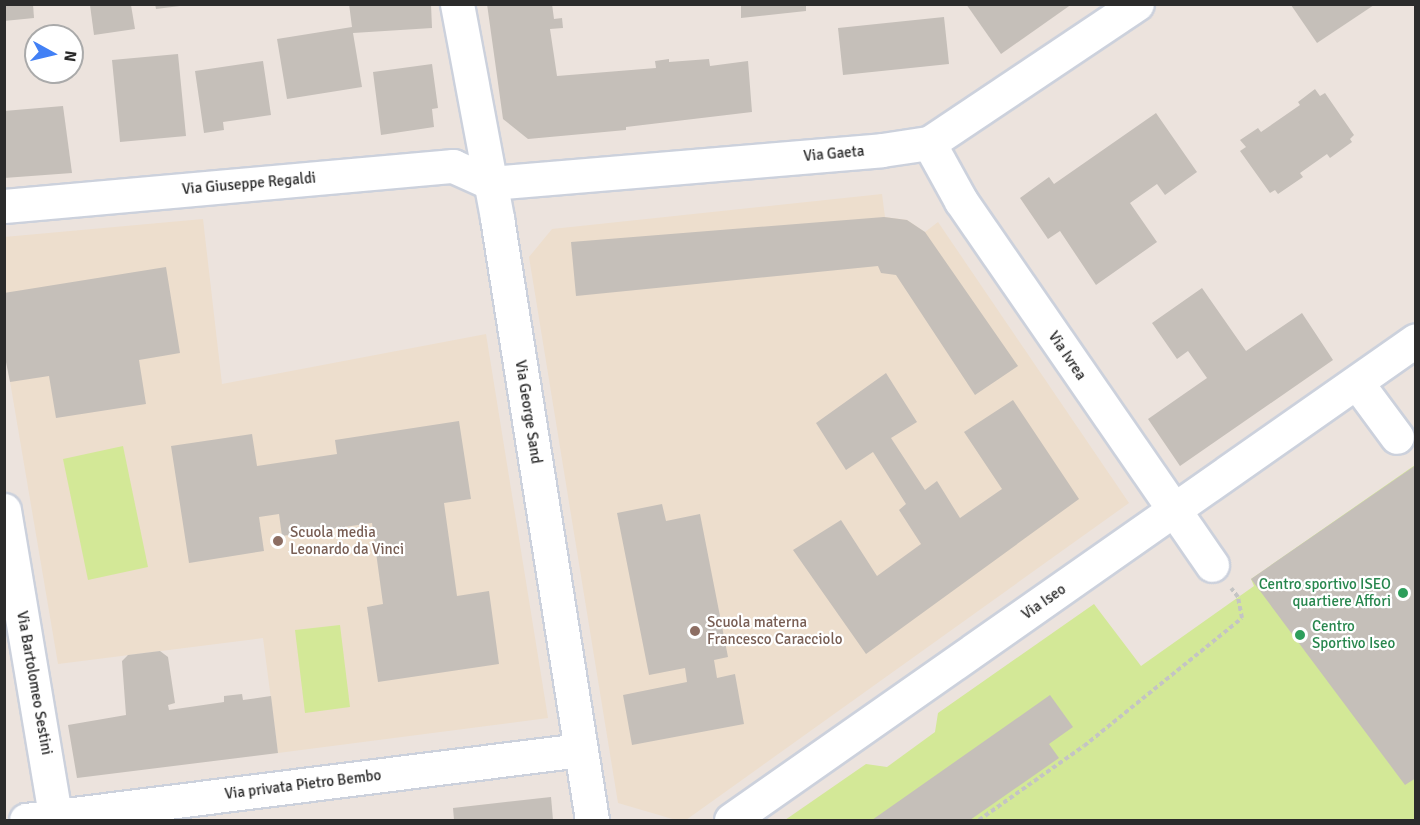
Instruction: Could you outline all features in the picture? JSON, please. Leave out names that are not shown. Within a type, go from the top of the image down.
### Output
[{"type":"street","name":"Via George Sand","points":[[457,4],[491,183],[592,820]]},
{"type":"street","name":"Via Gaeta","points":[[491,183],[882,150],[929,143],[1137,4]]},
{"type":"street","name":"Via Ivrea","points":[[929,143],[961,201],[1212,565]]},
{"type":"street","name":"Via Giuseppe Regaldi","points":[[4,206],[453,166],[491,183]]},
{"type":"street","name":"Via Iseo","points":[[731,820],[1174,512],[1416,340]]},
{"type":"street","points":[[1357,383],[1397,436]]},
{"type":"street","name":"Via Bartolomeo Sestini","points":[[4,510],[46,819]]},
{"type":"street","name":"Via privata Pietro Bembo","points":[[46,819],[580,750]]},
{"type":"path","points":[[979,820],[1084,746],[1242,618],[1238,597],[1212,565]]},
{"type":"shaded area","points":[[882,194],[885,217],[907,220],[925,232],[938,222],[1129,503],[686,820],[676,820],[618,803],[529,257],[552,229]]},
{"type":"shaded area","name":"Scuola media Leonardo da Vinci","points":[[203,219],[222,384],[486,334],[548,718],[278,753],[263,638],[58,664],[5,352],[4,237]]},
{"type":"green space","points":[[123,446],[148,567],[88,580],[63,459]]},
{"type":"green space","name":"Centro Sportivo Iseo","points":[[1415,465],[1415,820],[785,820],[866,764],[887,767],[935,732],[938,713],[1094,604],[1141,666],[1254,586],[1251,579]]},
{"type":"green space","points":[[340,625],[350,707],[305,713],[295,630]]},
{"type":"building","points":[[4,4],[33,4],[34,18],[4,21]]},
{"type":"building","points":[[155,4],[180,4],[180,6],[156,9]]},
{"type":"building","points":[[349,4],[431,4],[432,28],[353,33],[362,87],[287,99],[277,39],[352,27]]},
{"type":"building","points":[[487,4],[552,4],[554,19],[562,18],[563,28],[550,29],[557,76],[656,68],[655,61],[669,59],[669,62],[709,59],[710,66],[748,61],[752,112],[626,127],[626,130],[528,139],[503,119]]},
{"type":"building","points":[[741,4],[806,4],[806,11],[741,18]]},
{"type":"building","points":[[966,4],[1072,4],[1001,54]]},
{"type":"building","points":[[90,5],[131,5],[135,29],[94,35]]},
{"type":"building","points":[[1291,5],[1374,5],[1317,43]]},
{"type":"building","points":[[944,17],[949,64],[843,75],[838,28]]},
{"type":"building","points":[[178,54],[186,136],[120,142],[112,60]]},
{"type":"building","points":[[263,61],[271,115],[223,122],[224,130],[204,133],[195,71]]},
{"type":"building","points":[[432,64],[438,108],[432,109],[434,127],[381,135],[373,72]]},
{"type":"building","points":[[1315,89],[1320,96],[1325,93],[1354,135],[1350,139],[1352,142],[1330,158],[1327,154],[1300,173],[1303,177],[1278,194],[1275,190],[1270,193],[1240,151],[1246,147],[1240,140],[1258,128],[1261,132],[1300,105],[1298,102]]},
{"type":"building","points":[[63,106],[72,173],[4,178],[4,111]]},
{"type":"building","points":[[1156,113],[1197,172],[1165,195],[1157,184],[1130,203],[1157,242],[1096,285],[1060,231],[1048,239],[1020,198],[1049,177],[1054,184]]},
{"type":"building","points":[[884,217],[907,220],[925,232],[1018,366],[975,395],[896,275],[881,273],[878,266],[576,296],[571,242]]},
{"type":"building","points":[[166,267],[180,353],[139,360],[146,404],[56,418],[49,376],[10,382],[4,352],[4,293]]},
{"type":"building","points":[[1202,288],[1246,351],[1302,313],[1333,360],[1180,466],[1148,419],[1207,378],[1188,351],[1177,359],[1152,323]]},
{"type":"building","points":[[886,373],[917,422],[891,438],[925,490],[937,481],[960,518],[1002,489],[964,432],[1013,400],[1079,499],[866,654],[793,550],[841,520],[877,576],[921,544],[899,510],[906,504],[873,452],[846,470],[816,423]]},
{"type":"building","points":[[459,421],[471,499],[444,503],[457,596],[489,591],[499,664],[378,682],[367,607],[383,604],[372,523],[282,536],[279,514],[259,517],[264,551],[189,563],[171,446],[252,434],[257,466],[337,454],[335,440]]},
{"type":"building","points":[[1416,465],[1416,778],[1405,785],[1251,579]]},
{"type":"building","points":[[662,504],[666,521],[700,514],[728,657],[714,660],[717,678],[735,674],[744,724],[632,745],[623,695],[687,682],[685,668],[649,675],[617,513]]},
{"type":"building","points":[[160,651],[168,657],[175,703],[168,705],[169,710],[224,702],[224,696],[242,694],[243,700],[271,696],[278,753],[77,778],[68,725],[126,715],[122,661],[128,655]]},
{"type":"building","points":[[1050,695],[1073,727],[1049,744],[1059,758],[970,820],[872,820]]},
{"type":"building","points":[[551,797],[553,820],[454,820],[453,808]]},
{"type":"place","name":"Scuola media Leonardo da Vinci","points":[[278,541]]},
{"type":"place","name":"Centro sportivo ISEO quartiere Affori","points":[[1403,593]]},
{"type":"place","name":"Scuola materna Francesco Caracciolo","points":[[695,631]]},
{"type":"place","name":"Centro Sportivo Iseo","points":[[1300,635]]}]
